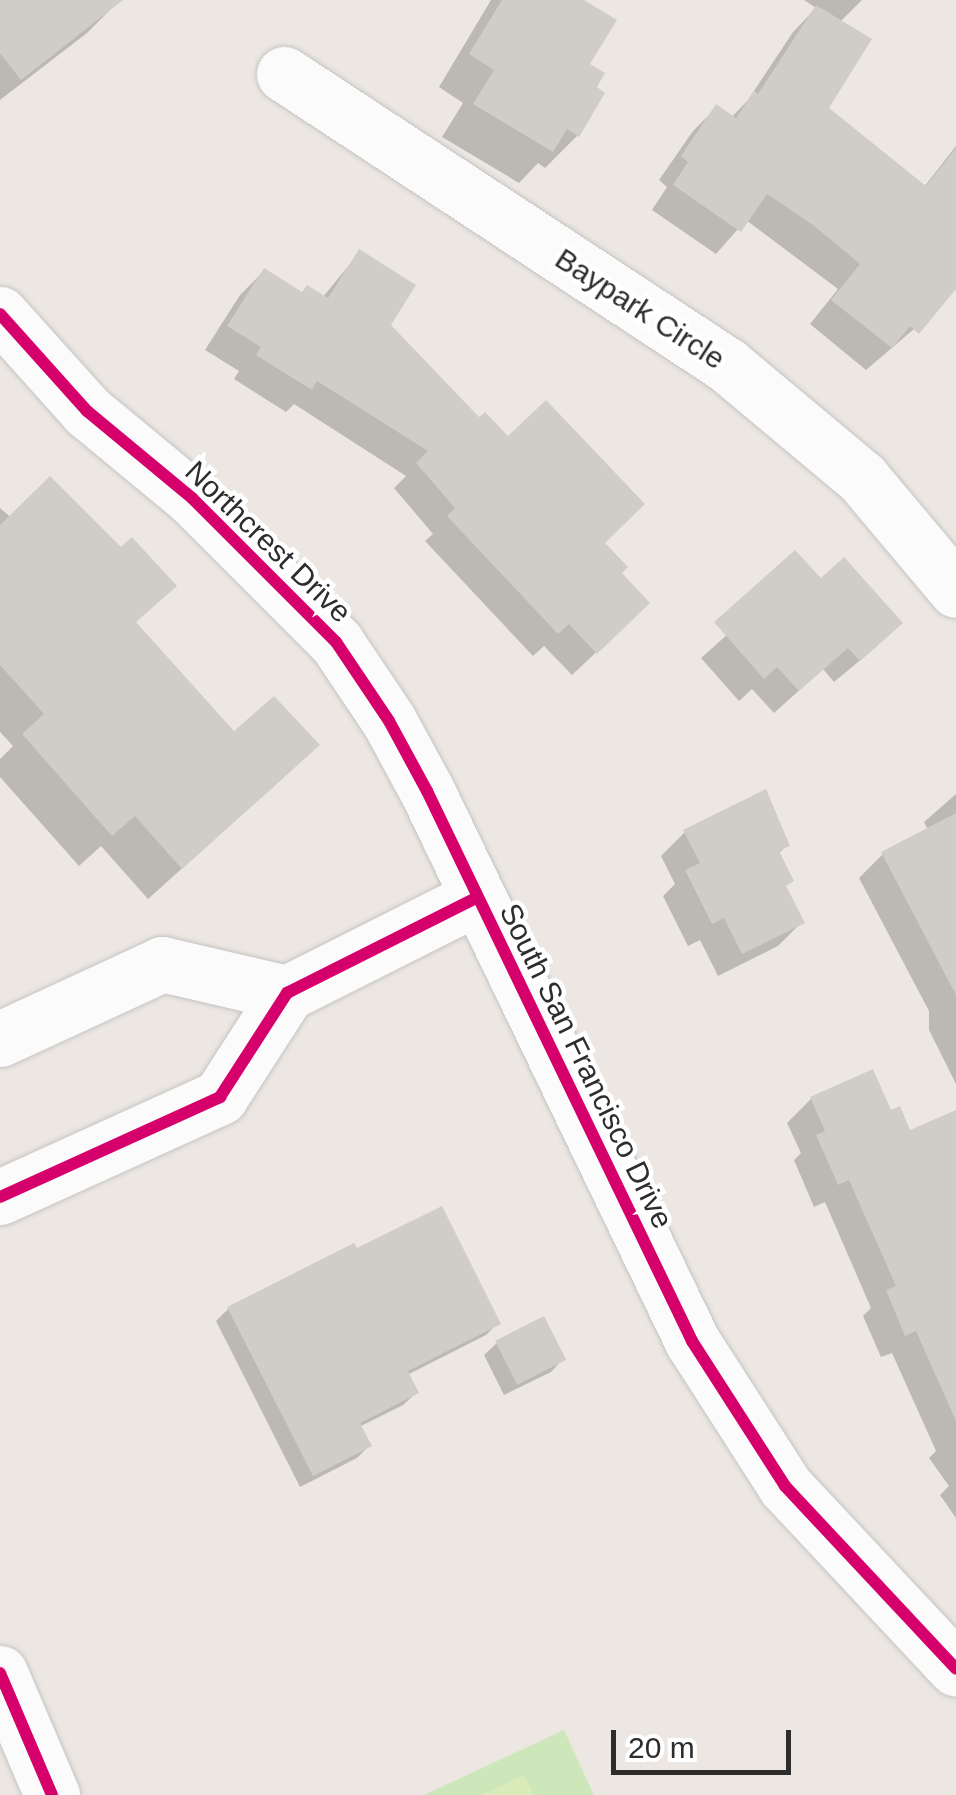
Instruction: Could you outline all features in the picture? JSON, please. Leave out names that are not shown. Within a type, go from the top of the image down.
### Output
[{"type":"street","name":"Baypark Circle","points":[[284,74],[727,364],[862,478],[956,590]]},
{"type":"street","name":"Northcrest Drive","points":[[0,314],[87,412],[192,498],[336,642],[389,720],[476,898]]},
{"type":"street","name":"South San Francisco Drive","points":[[287,993],[476,898],[692,1341],[785,1486],[956,1669]]},
{"type":"street","points":[[0,1039],[162,964],[287,993],[220,1097],[0,1197]]},
{"type":"street","points":[[0,1673],[52,1795]]},
{"type":"green space","points":[[564,1730],[594,1795],[424,1795]]},
{"type":"green space","points":[[524,1775],[534,1795],[482,1795]]},
{"type":"building","points":[[0,0],[123,0],[21,80],[0,53]]},
{"type":"building","points":[[502,0],[584,0],[617,20],[590,64],[605,73],[597,87],[605,93],[579,137],[567,129],[553,152],[473,104],[494,70],[469,54]]},
{"type":"building","points":[[816,5],[872,39],[829,108],[926,186],[956,148],[956,289],[919,334],[910,326],[892,348],[831,300],[860,264],[813,225],[767,194],[741,232],[673,185],[688,162],[681,156],[716,104],[736,118],[754,91],[758,94]]},
{"type":"building","points":[[359,249],[416,285],[391,325],[479,417],[485,412],[508,436],[546,400],[645,504],[605,543],[628,567],[622,573],[650,603],[597,654],[569,624],[558,634],[447,516],[455,508],[416,463],[428,451],[317,381],[312,390],[256,355],[261,347],[227,326],[264,268],[302,292],[307,285],[328,298]]},
{"type":"building","points":[[50,476],[121,547],[132,537],[177,586],[136,622],[234,731],[274,696],[320,745],[182,869],[135,816],[112,836],[22,734],[44,714],[0,665],[0,525]]},
{"type":"building","points":[[795,550],[821,578],[844,557],[903,623],[860,661],[848,648],[799,691],[777,667],[764,679],[714,622]]},
{"type":"building","points":[[766,789],[790,846],[779,851],[794,881],[786,886],[805,923],[742,954],[724,918],[712,924],[685,870],[700,863],[683,830]]},
{"type":"building","points":[[956,813],[956,995],[881,852]]},
{"type":"building","points":[[873,1069],[891,1110],[900,1106],[910,1130],[956,1110],[956,1421],[916,1331],[905,1336],[886,1290],[896,1286],[849,1180],[838,1185],[816,1135],[825,1131],[810,1097]]},
{"type":"building","points":[[442,1206],[501,1324],[408,1371],[419,1393],[360,1423],[372,1446],[313,1476],[227,1307],[354,1243],[357,1248]]},
{"type":"building","points":[[544,1316],[566,1360],[517,1385],[495,1341]]},
{"type":"cycle path","points":[[0,314],[87,411],[192,498],[336,642],[389,721],[427,791],[692,1341],[785,1486],[956,1669]]},
{"type":"cycle path","points":[[0,1197],[220,1097],[287,993],[476,898]]},
{"type":"cycle path","points":[[0,1673],[52,1795]]}]
